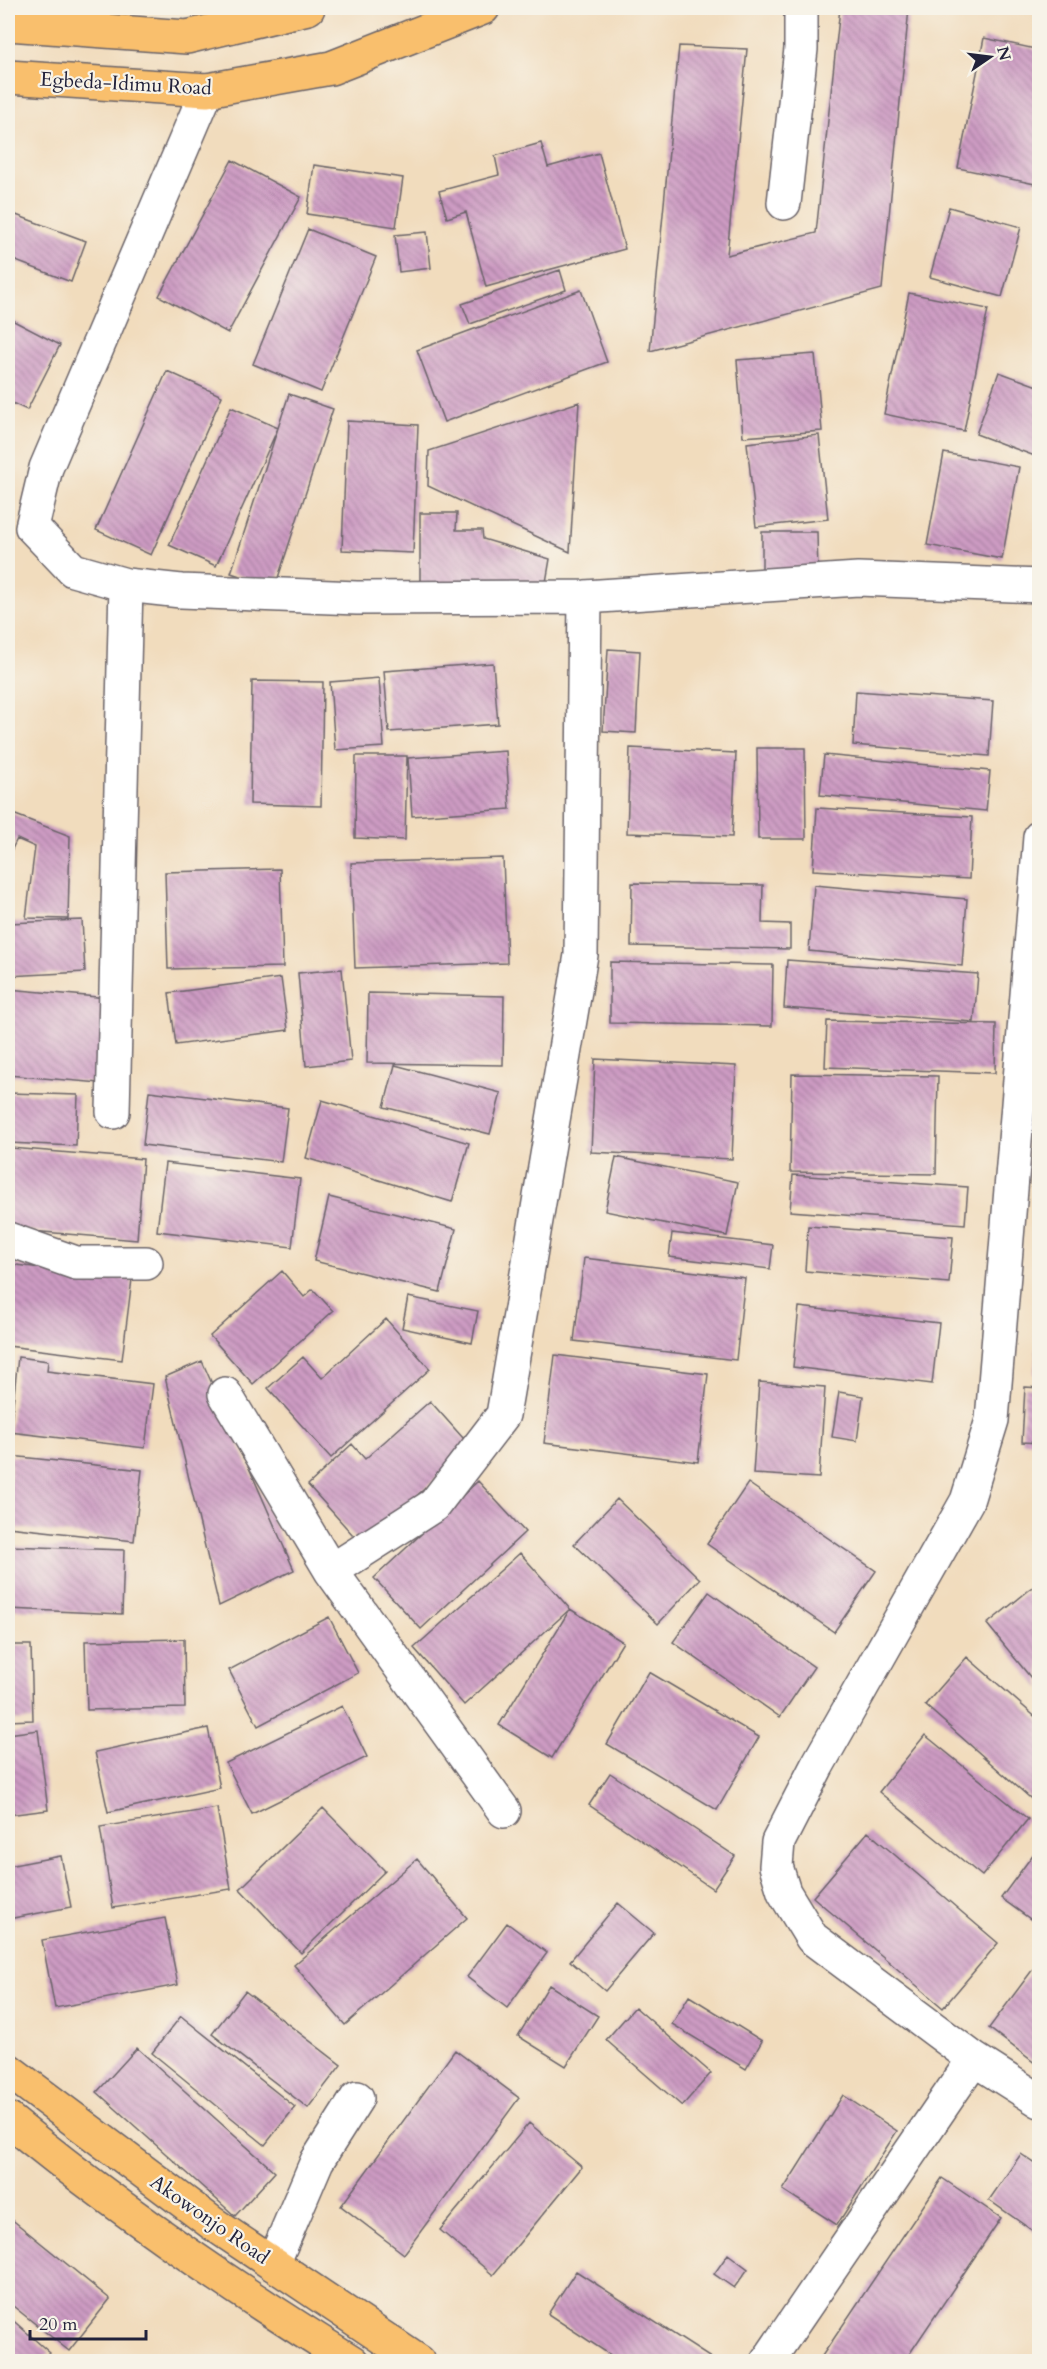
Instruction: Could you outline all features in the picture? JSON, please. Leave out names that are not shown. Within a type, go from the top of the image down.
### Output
[{"type":"main road","points":[[8,24],[187,37],[308,8]]},
{"type":"main road","name":"Egbeda-Idimu Road","points":[[8,77],[207,90],[331,68],[483,8]]},
{"type":"main road","name":"Akowonjo Road","points":[[8,2070],[212,2223],[419,2361]]},
{"type":"main road","name":"Akowonjo Road","points":[[8,2119],[73,2172],[136,2217],[290,2323],[352,2361]]},
{"type":"street","points":[[784,202],[801,49],[801,8]]},
{"type":"street","points":[[207,90],[46,468],[32,527],[73,570],[126,585],[181,591],[357,598],[585,597],[858,579],[1040,586]]},
{"type":"street","points":[[113,1112],[126,585]]},
{"type":"street","points":[[331,1571],[434,1505],[503,1415],[580,955],[585,597]]},
{"type":"street","points":[[1040,837],[992,1420],[967,1501],[817,1766],[778,1842],[776,1866],[784,1892],[812,1938],[974,2059],[1040,2101]]},
{"type":"street","points":[[8,1239],[76,1263],[146,1263]]},
{"type":"street","points":[[225,1394],[331,1571],[504,1811]]},
{"type":"street","points":[[767,2361],[974,2059]]},
{"type":"street","points":[[273,2264],[317,2161],[357,2098]]},
{"type":"building","points":[[840,8],[909,8],[882,289],[650,351],[679,46],[747,49],[727,255],[816,233]]},
{"type":"building","points":[[984,38],[1040,50],[1040,161],[1035,184],[958,168]]},
{"type":"building","points":[[541,143],[548,167],[599,153],[625,249],[486,287],[466,212],[447,218],[439,191],[499,175],[495,156]]},
{"type":"building","points":[[232,160],[301,197],[228,333],[159,296]]},
{"type":"building","points":[[314,165],[403,178],[396,227],[307,214]]},
{"type":"building","points":[[949,207],[1021,227],[1002,297],[930,277]]},
{"type":"building","points":[[8,212],[86,241],[71,282],[8,258]]},
{"type":"building","points":[[308,229],[376,257],[321,392],[253,364]]},
{"type":"building","points":[[427,232],[431,268],[399,272],[395,235]]},
{"type":"building","points":[[560,270],[566,290],[470,324],[462,304]]},
{"type":"building","points":[[581,290],[607,362],[444,422],[417,350]]},
{"type":"building","points":[[909,293],[988,309],[964,431],[884,414]]},
{"type":"building","points":[[8,318],[60,345],[27,410],[8,401]]},
{"type":"building","points":[[815,354],[822,431],[743,437],[737,360]]},
{"type":"building","points":[[167,371],[222,396],[151,555],[96,530]]},
{"type":"building","points":[[999,372],[1040,387],[1040,458],[976,434]]},
{"type":"building","points":[[289,394],[333,409],[275,587],[231,573]]},
{"type":"building","points":[[579,402],[570,552],[428,486],[429,451]]},
{"type":"building","points":[[231,407],[278,428],[216,566],[169,545]]},
{"type":"building","points":[[347,421],[418,425],[413,553],[342,550]]},
{"type":"building","points":[[819,435],[828,519],[756,527],[747,443]]},
{"type":"building","points":[[944,453],[1019,467],[1002,559],[927,545]]},
{"type":"building","points":[[420,513],[457,513],[456,530],[482,530],[483,539],[550,559],[544,594],[420,594]]},
{"type":"building","points":[[762,532],[817,532],[818,576],[762,576]]},
{"type":"building","points":[[8,603],[11,605],[9,653],[8,653]]},
{"type":"building","points":[[608,649],[640,651],[636,733],[603,731]]},
{"type":"building","points":[[493,663],[498,724],[389,732],[384,671]]},
{"type":"building","points":[[379,678],[384,747],[335,750],[330,682]]},
{"type":"building","points":[[252,681],[323,682],[321,806],[250,804]]},
{"type":"building","points":[[856,691],[993,701],[989,756],[853,745]]},
{"type":"building","points":[[630,748],[736,753],[732,837],[627,833]]},
{"type":"building","points":[[757,748],[805,748],[806,839],[758,839]]},
{"type":"building","points":[[506,751],[510,809],[412,816],[408,758]]},
{"type":"building","points":[[824,755],[990,771],[986,811],[820,795]]},
{"type":"building","points":[[356,756],[407,756],[405,840],[355,838]]},
{"type":"building","points":[[817,808],[972,817],[969,879],[813,870]]},
{"type":"building","points":[[8,812],[70,836],[68,919],[26,918],[35,847],[17,839],[8,857]]},
{"type":"building","points":[[503,858],[507,963],[355,968],[351,863]]},
{"type":"building","points":[[280,869],[283,967],[168,969],[165,872]]},
{"type":"building","points":[[632,883],[763,885],[762,923],[790,924],[790,949],[631,946]]},
{"type":"building","points":[[814,885],[967,899],[962,966],[809,951]]},
{"type":"building","points":[[82,920],[85,972],[8,976],[8,923]]},
{"type":"building","points":[[787,960],[978,974],[974,1022],[784,1008]]},
{"type":"building","points":[[610,962],[773,965],[772,1026],[610,1023]]},
{"type":"building","points":[[342,969],[351,1061],[306,1066],[298,973]]},
{"type":"building","points":[[281,978],[288,1030],[176,1045],[169,993]]},
{"type":"building","points":[[8,989],[108,998],[100,1083],[8,1075]]},
{"type":"building","points":[[368,993],[504,996],[503,1065],[367,1063]]},
{"type":"building","points":[[827,1021],[996,1024],[995,1073],[825,1067]]},
{"type":"building","points":[[595,1059],[736,1066],[732,1159],[591,1152]]},
{"type":"building","points":[[395,1065],[501,1093],[490,1134],[384,1107]]},
{"type":"building","points":[[792,1074],[938,1076],[936,1174],[790,1172]]},
{"type":"building","points":[[149,1091],[288,1108],[281,1162],[143,1145]]},
{"type":"building","points":[[8,1093],[78,1095],[76,1146],[8,1143]]},
{"type":"building","points":[[322,1100],[469,1143],[452,1202],[306,1158]]},
{"type":"building","points":[[11,1148],[143,1159],[137,1240],[8,1229]]},
{"type":"building","points":[[616,1157],[738,1182],[727,1236],[605,1211]]},
{"type":"building","points":[[165,1163],[300,1179],[292,1247],[157,1231]]},
{"type":"building","points":[[793,1175],[968,1187],[965,1224],[790,1211]]},
{"type":"building","points":[[329,1197],[456,1229],[440,1292],[314,1261]]},
{"type":"building","points":[[808,1226],[953,1237],[949,1283],[805,1271]]},
{"type":"building","points":[[672,1233],[773,1245],[770,1269],[669,1257]]},
{"type":"building","points":[[584,1258],[745,1278],[736,1360],[574,1341]]},
{"type":"building","points":[[8,1264],[132,1279],[122,1360],[8,1346]]},
{"type":"building","points":[[282,1271],[304,1297],[313,1289],[333,1311],[253,1384],[210,1336]]},
{"type":"building","points":[[408,1297],[478,1311],[472,1343],[402,1328]]},
{"type":"building","points":[[799,1307],[939,1323],[932,1384],[793,1367]]},
{"type":"building","points":[[386,1319],[430,1369],[331,1458],[268,1388],[303,1357],[322,1378]]},
{"type":"building","points":[[1038,1332],[1040,1332],[1040,1374],[1034,1374]]},
{"type":"building","points":[[555,1355],[708,1374],[698,1462],[544,1443]]},
{"type":"building","points":[[18,1357],[48,1361],[47,1371],[153,1384],[145,1448],[10,1432]]},
{"type":"building","points":[[202,1361],[294,1570],[219,1606],[165,1377]]},
{"type":"building","points":[[759,1382],[825,1387],[819,1478],[753,1474]]},
{"type":"building","points":[[1025,1387],[1040,1388],[1040,1443],[1022,1442]]},
{"type":"building","points":[[839,1392],[863,1396],[857,1441],[832,1437]]},
{"type":"building","points":[[430,1401],[471,1447],[362,1545],[308,1485],[352,1444],[365,1459]]},
{"type":"building","points":[[11,1456],[142,1470],[134,1541],[8,1527]]},
{"type":"building","points":[[478,1481],[525,1532],[421,1629],[374,1578]]},
{"type":"building","points":[[748,1483],[876,1571],[834,1632],[707,1544]]},
{"type":"building","points":[[617,1499],[700,1579],[658,1624],[574,1544]]},
{"type":"building","points":[[8,1546],[124,1550],[122,1614],[8,1609]]},
{"type":"building","points":[[520,1553],[570,1609],[464,1705],[414,1648]]},
{"type":"building","points":[[1033,1587],[1040,1595],[1040,1689],[987,1624]]},
{"type":"building","points":[[709,1592],[814,1667],[780,1717],[673,1642]]},
{"type":"building","points":[[570,1609],[623,1642],[552,1758],[499,1725]]},
{"type":"building","points":[[329,1617],[358,1673],[258,1726],[229,1670]]},
{"type":"building","points":[[184,1639],[185,1708],[87,1710],[85,1641]]},
{"type":"building","points":[[8,1645],[31,1645],[33,1720],[8,1721]]},
{"type":"building","points":[[967,1657],[1040,1721],[1040,1801],[1037,1804],[925,1705]]},
{"type":"building","points":[[649,1672],[759,1737],[717,1810],[607,1744]]},
{"type":"building","points":[[342,1706],[367,1757],[252,1814],[226,1763]]},
{"type":"building","points":[[208,1728],[220,1788],[108,1812],[95,1752]]},
{"type":"building","points":[[38,1730],[48,1810],[8,1815],[8,1734]]},
{"type":"building","points":[[925,1735],[1028,1819],[982,1876],[879,1792]]},
{"type":"building","points":[[610,1773],[735,1856],[713,1889],[589,1805]]},
{"type":"building","points":[[217,1808],[231,1889],[113,1908],[100,1827]]},
{"type":"building","points":[[323,1808],[385,1871],[301,1953],[240,1889]]},
{"type":"building","points":[[868,1832],[998,1943],[943,2008],[813,1897]]},
{"type":"building","points":[[1040,1845],[1040,1926],[1001,1898]]},
{"type":"building","points":[[61,1856],[71,1907],[8,1919],[8,1866]]},
{"type":"building","points":[[417,1859],[467,1918],[345,2025],[294,1965]]},
{"type":"building","points":[[618,1903],[654,1933],[605,1991],[570,1961]]},
{"type":"building","points":[[165,1918],[178,1985],[55,2008],[42,1940]]},
{"type":"building","points":[[507,1923],[547,1953],[507,2008],[467,1977]]},
{"type":"building","points":[[1036,1965],[1040,1968],[1040,2067],[989,2028]]},
{"type":"building","points":[[549,1985],[598,2016],[566,2066],[518,2036]]},
{"type":"building","points":[[245,1991],[341,2065],[308,2108],[212,2034]]},
{"type":"building","points":[[689,1996],[762,2041],[746,2069],[672,2024]]},
{"type":"building","points":[[635,2007],[711,2073],[682,2106],[606,2040]]},
{"type":"building","points":[[181,2016],[295,2107],[265,2145],[152,2053]]},
{"type":"building","points":[[137,2048],[275,2172],[235,2216],[97,2092]]},
{"type":"building","points":[[455,2050],[519,2098],[404,2254],[341,2206]]},
{"type":"building","points":[[843,2095],[897,2131],[837,2225],[783,2190]]},
{"type":"building","points":[[529,2123],[582,2167],[493,2275],[440,2230]]},
{"type":"building","points":[[1021,2154],[1040,2167],[1040,2236],[989,2200]]},
{"type":"building","points":[[942,2178],[1001,2218],[904,2362],[818,2362]]},
{"type":"building","points":[[10,2218],[110,2299],[69,2351],[8,2302],[8,2221]]},
{"type":"building","points":[[728,2254],[748,2269],[734,2288],[714,2274]]},
{"type":"building","points":[[576,2271],[717,2362],[621,2362],[548,2314]]},
{"type":"building","points":[[8,2316],[50,2353],[42,2362],[8,2362]]}]
